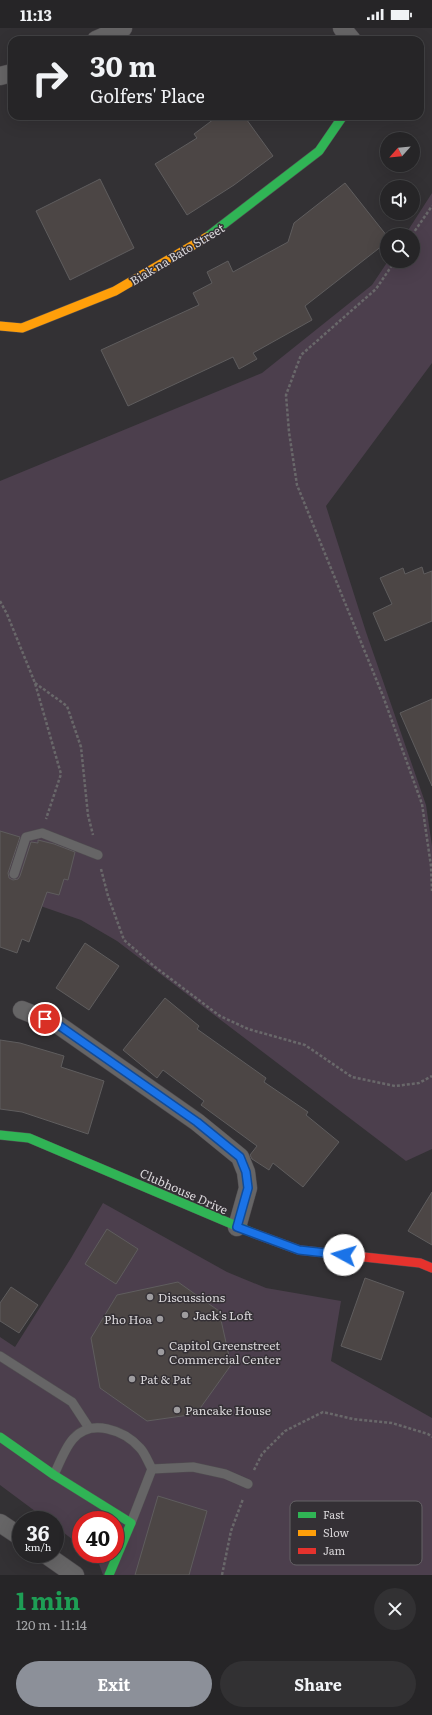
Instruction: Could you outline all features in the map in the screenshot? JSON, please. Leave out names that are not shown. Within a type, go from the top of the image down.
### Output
[{"type":"street","points":[[105,36],[123,28]]},
{"type":"street","points":[[342,28],[349,36]]},
{"type":"street","name":"Biak na Bato Street","points":[[0,326],[22,328],[115,291],[215,233],[319,151],[340,120]]},
{"type":"street","points":[[22,1010],[57,1024],[197,1122],[240,1157],[246,1172],[248,1188],[237,1227]]},
{"type":"street","name":"Clubhouse Drive","points":[[0,1135],[29,1138],[112,1172],[237,1227],[299,1250],[420,1263],[432,1268]]},
{"type":"street","points":[[0,1437],[54,1475],[131,1523],[109,1575]]},
{"type":"street","points":[[0,1523],[12,1531]]},
{"type":"street","points":[[58,1563],[75,1575]]},
{"type":"lane","points":[[14,874],[26,837],[42,833],[98,855]]},
{"type":"lane","points":[[0,1356],[72,1402],[89,1428]]},
{"type":"lane","points":[[54,1475],[73,1439],[89,1428],[104,1428],[122,1433],[141,1448],[152,1469],[131,1523]]},
{"type":"lane","points":[[152,1469],[193,1467],[225,1474],[248,1484]]},
{"type":"path","points":[[417,228],[432,206]]},
{"type":"path","points":[[390,268],[376,289],[301,355],[286,395],[289,432],[297,485],[383,696],[422,804],[431,866],[432,891]]},
{"type":"path","points":[[0,601],[8,614],[35,683],[62,774],[42,833]]},
{"type":"path","points":[[35,683],[67,706],[82,747],[88,815],[108,896],[124,940],[155,967],[220,1016],[248,1029],[305,1044],[352,1077],[395,1086],[419,1083],[432,1076]]},
{"type":"path","points":[[222,1575],[231,1531],[248,1484],[262,1454],[285,1432],[323,1412],[353,1419],[392,1423],[428,1434],[432,1437]]},
{"type":"shaded area","points":[[432,193],[432,363],[326,506],[366,632],[426,805],[432,846],[432,1149],[406,1161],[117,941],[81,920],[0,892],[0,481],[262,373],[372,285],[383,268],[420,268],[420,228],[410,228],[415,220],[420,220],[420,212]]},
{"type":"shaded area","points":[[103,1203],[227,1272],[266,1288],[341,1301],[331,1361],[432,1418],[432,1575],[103,1575],[99,1563],[124,1563],[124,1511],[72,1511],[72,1539],[64,1533],[64,1511],[35,1511],[0,1485],[0,1337],[15,1347],[71,1258]]},
{"type":"building","points":[[213,120],[247,120],[273,156],[234,185],[187,215],[155,164],[197,138],[194,134]]},
{"type":"building","points":[[100,179],[134,248],[70,280],[36,211]]},
{"type":"building","points":[[345,183],[381,228],[380,247],[305,306],[312,320],[253,353],[257,359],[239,369],[233,357],[128,406],[101,350],[199,305],[193,293],[212,283],[207,272],[228,261],[233,272],[288,242],[294,223]]},
{"type":"building","points":[[422,567],[424,574],[432,571],[432,621],[385,641],[373,613],[392,604],[380,578],[403,568],[405,574]]},
{"type":"building","points":[[432,699],[432,786],[400,713]]},
{"type":"building","points":[[0,831],[20,837],[8,873],[9,878],[13,880],[18,879],[20,876],[31,842],[38,843],[38,840],[75,852],[68,880],[64,879],[59,895],[47,892],[29,942],[22,939],[17,953],[0,947]]},
{"type":"building","points":[[85,943],[119,966],[89,1010],[56,988]]},
{"type":"building","points":[[165,998],[199,1026],[197,1029],[266,1078],[264,1082],[308,1112],[306,1115],[339,1142],[303,1187],[273,1163],[269,1170],[252,1159],[250,1155],[257,1146],[201,1105],[204,1101],[163,1070],[157,1078],[123,1050]]},
{"type":"building","points":[[0,1040],[20,1043],[64,1056],[61,1067],[104,1081],[88,1134],[22,1112],[0,1109]]},
{"type":"building","points":[[432,1192],[432,1245],[408,1231]]},
{"type":"building","points":[[107,1229],[138,1249],[116,1284],[85,1264]]},
{"type":"building","points":[[365,1278],[404,1292],[381,1360],[341,1346]]},
{"type":"building","name":"Capitol Greenstreet Commercial Center","points":[[178,1282],[219,1311],[231,1365],[196,1414],[147,1421],[100,1388],[91,1338],[117,1295]]},
{"type":"building","points":[[11,1287],[38,1305],[19,1333],[0,1321],[0,1303]]},
{"type":"building","points":[[158,1496],[207,1511],[189,1575],[135,1575]]},
{"type":"traffic: fast","points":[[207,237],[319,151],[340,120]]},
{"type":"traffic: fast","points":[[0,1135],[29,1138],[253,1233]]},
{"type":"traffic: fast","points":[[0,1437],[54,1475],[131,1523],[109,1575]]},
{"type":"traffic: slow","points":[[0,326],[22,328],[115,291],[207,237]]},
{"type":"traffic: jam","points":[[253,1233],[299,1250],[420,1263],[432,1268]]},
{"type":"place","name":"Discussions","points":[[150,1297]]},
{"type":"place","name":"Jack's Loft","points":[[185,1315]]},
{"type":"place","name":"Pho Hoa","points":[[160,1319]]},
{"type":"place","name":"Capitol Greenstreet Commercial Center","points":[[161,1352]]},
{"type":"place","name":"Pat & Pat","points":[[132,1379]]},
{"type":"place","name":"Pancake House","points":[[177,1410]]},
{"type":"route","points":[[45,1019],[57,1024],[197,1122],[240,1157],[246,1172],[248,1188],[237,1227],[299,1250],[344,1255]]}]
